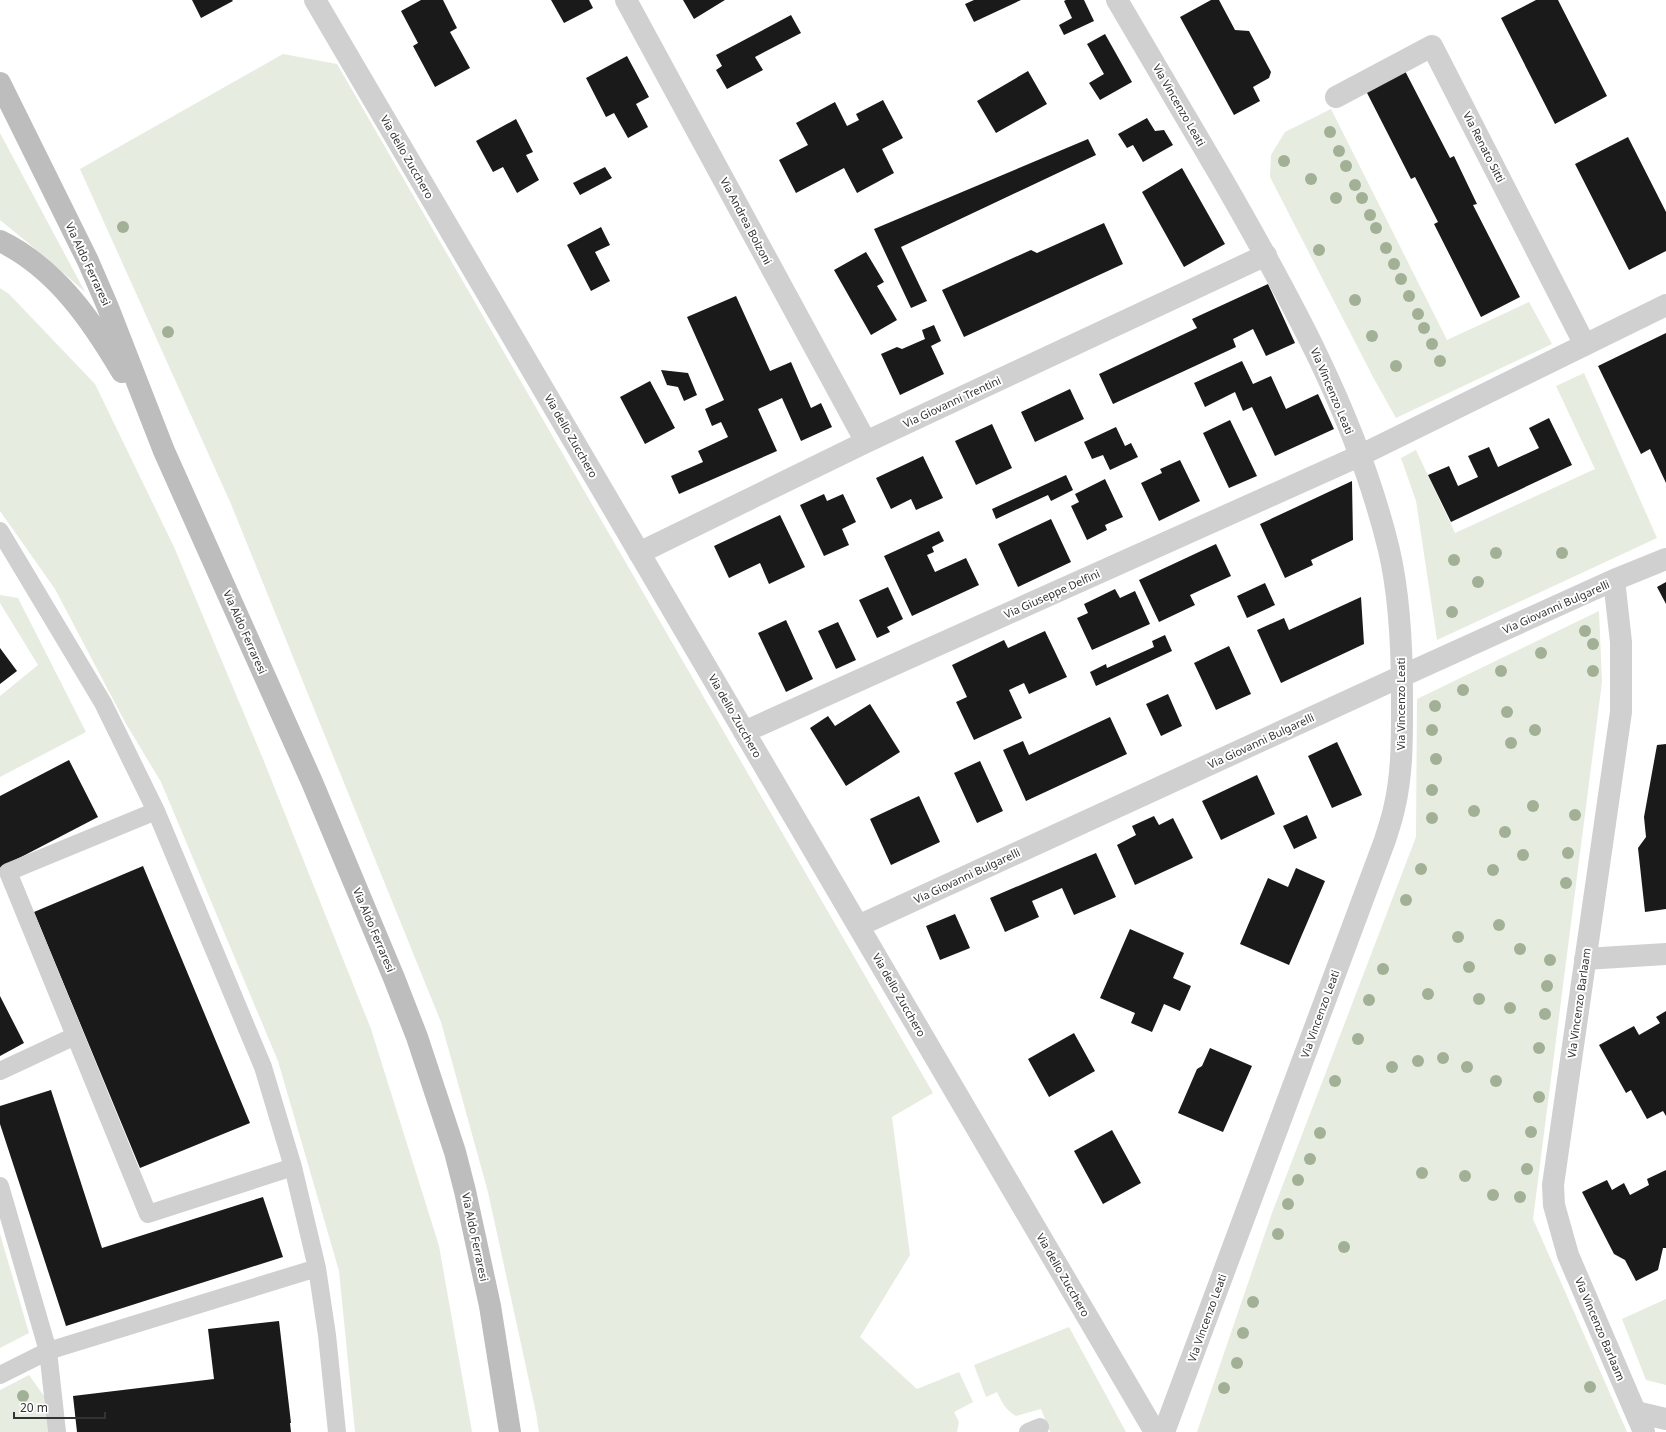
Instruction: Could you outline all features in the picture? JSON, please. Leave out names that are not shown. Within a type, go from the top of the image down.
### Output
[{"type":"main road","name":"Via Aldo Ferraresi","points":[[0,83],[88,261],[107,305],[164,451]]},
{"type":"main road","name":"Via Aldo Ferraresi","points":[[0,241],[29,258],[66,292],[86,316],[136,395],[164,451],[312,782],[417,1037],[455,1152],[490,1306],[510,1432]]},
{"type":"street","name":"Via dello Zucchero","points":[[315,0],[1155,1432]]},
{"type":"street","name":"Via Andrea Bolzoni","points":[[626,0],[866,442]]},
{"type":"street","name":"Via Vincenzo Leati","points":[[1117,0],[1266,255],[1315,350],[1342,410],[1360,456],[1380,518],[1389,553],[1400,631],[1402,676],[1401,761],[1394,809],[1385,840],[1164,1432]]},
{"type":"street","name":"Via Renato Sitti","points":[[1336,97],[1432,46],[1585,345]]},
{"type":"street","name":"Via Giovanni Trentini","points":[[639,553],[866,442],[1266,255]]},
{"type":"street","points":[[1360,456],[1666,305]]},
{"type":"street","name":"Via Giuseppe Delfini","points":[[744,732],[1360,456]]},
{"type":"street","name":"Via Giovanni Bulgarelli","points":[[858,926],[1402,676],[1614,580],[1666,559]]},
{"type":"street","name":"Via Vincenzo Barlaam","points":[[1614,580],[1621,642],[1621,712],[1553,1185],[1554,1205],[1568,1255],[1644,1432]]},
{"type":"street","points":[[1585,959],[1666,954]]},
{"type":"street","points":[[1636,1412],[1666,1419]]},
{"type":"lane","points":[[2,540],[103,703],[156,811],[263,1066],[293,1167],[317,1268],[327,1336],[337,1432]]},
{"type":"lane","points":[[156,811],[8,872],[148,1214],[293,1167]]},
{"type":"lane","points":[[0,1070],[75,1036]]},
{"type":"lane","points":[[0,1186],[48,1350],[57,1432]]},
{"type":"lane","points":[[0,1375],[48,1350],[317,1268]]},
{"type":"shaded area","points":[[283,54],[337,64],[933,1093],[892,1117],[910,1255],[860,1337],[917,1389],[959,1372],[973,1402],[954,1412],[959,1422],[957,1432],[539,1432],[488,1192],[441,1022],[231,504],[80,169]]},
{"type":"shaded area","points":[[1331,109],[1447,340],[1529,302],[1552,344],[1396,418],[1373,377],[1270,177],[1271,155],[1285,132]]},
{"type":"shaded area","points":[[0,133],[85,292],[0,220]]},
{"type":"shaded area","points":[[0,288],[9,294],[95,384],[174,547],[263,759],[371,1029],[439,1246],[472,1432],[355,1432],[339,1271],[278,1061],[161,782],[125,722],[55,589],[0,511]]},
{"type":"shaded area","points":[[1584,373],[1657,538],[1437,640],[1416,501],[1401,458],[1416,450],[1455,533],[1595,469],[1556,386]]},
{"type":"shaded area","points":[[0,595],[18,598],[86,732],[0,777],[0,696],[38,665],[0,603]]},
{"type":"shaded area","points":[[1599,611],[1602,682],[1533,1219],[1627,1432],[1197,1432],[1272,1213],[1416,837],[1417,699]]},
{"type":"shaded area","points":[[0,1234],[29,1333],[0,1348]]},
{"type":"shaded area","points":[[1666,1299],[1666,1385],[1646,1380],[1622,1319]]},
{"type":"shaded area","points":[[1069,1327],[1126,1432],[1050,1432],[1041,1409],[1016,1416],[1005,1406],[997,1392],[986,1397],[974,1365]]},
{"type":"shaded area","points":[[29,1375],[44,1396],[48,1432],[0,1432],[0,1390]]},
{"type":"building","points":[[192,0],[232,0],[233,1],[201,18]]},
{"type":"building","points":[[421,0],[443,0],[457,28],[450,32],[470,68],[435,87],[413,46],[418,43],[401,11]]},
{"type":"building","points":[[551,0],[589,0],[593,8],[564,23]]},
{"type":"building","points":[[683,0],[725,0],[694,19]]},
{"type":"building","points":[[974,0],[1021,0],[974,22],[965,4]]},
{"type":"building","points":[[1084,0],[1094,21],[1064,35],[1059,25],[1072,18],[1064,1]]},
{"type":"building","points":[[1211,0],[1219,0],[1235,30],[1249,31],[1271,72],[1269,78],[1253,87],[1260,101],[1234,115],[1180,17]]},
{"type":"building","points":[[1536,0],[1558,0],[1607,96],[1555,124],[1501,18]]},
{"type":"building","points":[[791,15],[801,33],[755,57],[763,70],[727,89],[716,70],[722,66],[716,55]]},
{"type":"building","points":[[1105,34],[1132,82],[1100,100],[1089,83],[1104,74],[1087,44]]},
{"type":"building","points":[[627,56],[649,97],[636,104],[648,127],[628,138],[614,113],[606,117],[586,78]]},
{"type":"building","points":[[1403,67],[1450,158],[1454,156],[1477,204],[1473,205],[1520,297],[1481,317],[1434,224],[1438,222],[1415,177],[1411,179],[1364,87]]},
{"type":"building","points":[[1028,71],[1047,104],[996,133],[977,101]]},
{"type":"building","points":[[883,100],[903,138],[882,149],[894,173],[857,193],[844,168],[796,193],[779,160],[808,145],[796,123],[835,102],[847,126],[859,120],[856,114]]},
{"type":"building","points":[[1147,118],[1155,131],[1164,130],[1173,145],[1143,162],[1133,145],[1127,148],[1118,134]]},
{"type":"building","points":[[516,119],[533,152],[526,155],[539,180],[517,193],[503,167],[493,172],[476,141]]},
{"type":"building","points":[[1628,137],[1666,212],[1666,251],[1629,270],[1575,164]]},
{"type":"building","points":[[1088,139],[1096,155],[901,247],[927,301],[911,308],[874,229]]},
{"type":"building","points":[[605,167],[612,178],[580,195],[573,183]]},
{"type":"building","points":[[1182,168],[1225,244],[1184,267],[1142,192]]},
{"type":"building","points":[[1104,223],[1123,264],[964,337],[942,290],[1031,250],[1037,253]]},
{"type":"building","points":[[601,227],[610,245],[595,252],[610,281],[591,291],[567,245]]},
{"type":"building","points":[[866,252],[884,282],[877,286],[897,320],[871,335],[834,270]]},
{"type":"building","points":[[1268,284],[1295,343],[1266,356],[1253,329],[1233,339],[1236,347],[1113,404],[1099,374],[1197,328],[1192,319]]},
{"type":"building","points":[[736,296],[770,371],[791,362],[811,408],[821,403],[832,427],[801,441],[782,398],[758,409],[777,451],[679,494],[671,476],[703,462],[698,451],[728,437],[721,422],[712,426],[705,409],[724,400],[687,317]]},
{"type":"building","points":[[934,325],[941,341],[931,346],[944,374],[900,395],[881,354],[897,347],[902,349],[925,339],[922,330]]},
{"type":"building","points":[[1666,333],[1666,483],[1650,449],[1641,454],[1598,366]]},
{"type":"building","points":[[1242,361],[1253,384],[1271,376],[1286,409],[1318,394],[1334,429],[1275,456],[1252,407],[1243,411],[1235,392],[1205,407],[1194,383]]},
{"type":"building","points":[[661,370],[688,373],[697,395],[684,401],[678,387],[667,385]]},
{"type":"building","points":[[650,381],[675,428],[645,444],[620,397]]},
{"type":"building","points":[[1070,389],[1084,419],[1035,442],[1021,412]]},
{"type":"building","points":[[1549,418],[1572,465],[1451,522],[1428,475],[1449,466],[1458,486],[1478,477],[1468,456],[1489,447],[1498,467],[1539,448],[1529,428]]},
{"type":"building","points":[[1230,420],[1257,476],[1229,488],[1203,433]]},
{"type":"building","points":[[992,424],[1012,468],[976,485],[955,441]]},
{"type":"building","points":[[1116,427],[1125,446],[1131,443],[1138,457],[1110,470],[1103,455],[1092,459],[1084,442]]},
{"type":"building","points":[[923,456],[943,498],[916,510],[911,499],[891,509],[876,478]]},
{"type":"building","points":[[1180,460],[1200,501],[1159,521],[1141,483],[1162,473],[1160,469]]},
{"type":"building","points":[[1066,475],[1073,490],[1051,501],[1048,495],[996,519],[992,509]]},
{"type":"building","points":[[1105,479],[1123,517],[1105,525],[1107,530],[1087,540],[1071,506],[1079,502],[1075,494]]},
{"type":"building","points":[[1352,481],[1353,540],[1311,560],[1313,565],[1285,578],[1260,524]]},
{"type":"building","points":[[824,494],[827,501],[843,494],[856,522],[842,529],[849,545],[824,556],[800,505]]},
{"type":"building","points":[[780,515],[805,567],[769,584],[760,563],[729,578],[714,546]]},
{"type":"building","points":[[1051,519],[1071,562],[1018,587],[998,544]]},
{"type":"building","points":[[939,531],[944,541],[932,547],[934,552],[927,555],[935,572],[966,558],[979,585],[912,616],[884,556]]},
{"type":"building","points":[[1216,544],[1231,576],[1190,595],[1195,605],[1159,622],[1139,580]]},
{"type":"building","points":[[1666,582],[1666,604],[1657,587]]},
{"type":"building","points":[[1265,583],[1275,605],[1247,618],[1237,596]]},
{"type":"building","points":[[888,587],[903,619],[887,627],[890,632],[877,638],[859,600]]},
{"type":"building","points":[[1115,589],[1120,598],[1135,591],[1150,624],[1092,650],[1077,618],[1088,613],[1084,604]]},
{"type":"building","points":[[1361,597],[1364,644],[1281,683],[1257,630],[1284,618],[1289,630]]},
{"type":"building","points":[[786,620],[813,679],[786,692],[758,633]]},
{"type":"building","points":[[838,622],[856,660],[836,669],[818,631]]},
{"type":"building","points":[[1045,631],[1067,677],[1029,694],[1024,683],[1009,690],[1022,718],[974,740],[956,702],[967,697],[952,665],[1004,640],[1008,648]]},
{"type":"building","points":[[1165,635],[1172,651],[1096,686],[1090,672],[1106,664],[1107,668],[1154,647],[1152,641]]},
{"type":"building","points":[[1229,646],[1251,694],[1216,710],[1194,663]]},
{"type":"building","points":[[0,648],[17,671],[0,684]]},
{"type":"building","points":[[1168,694],[1182,726],[1161,736],[1146,704]]},
{"type":"building","points":[[870,704],[900,752],[846,786],[810,728],[828,716],[835,726]]},
{"type":"building","points":[[1110,717],[1127,754],[1026,801],[1003,750],[1023,741],[1029,755]]},
{"type":"building","points":[[1337,742],[1362,795],[1332,808],[1308,756]]},
{"type":"building","points":[[1666,744],[1666,909],[1645,912],[1638,848],[1646,837],[1644,817],[1657,745]]},
{"type":"building","points":[[69,760],[98,817],[0,868],[0,796]]},
{"type":"building","points":[[980,761],[1003,811],[977,823],[954,773]]},
{"type":"building","points":[[1257,775],[1275,814],[1221,840],[1202,801]]},
{"type":"building","points":[[919,796],[940,842],[891,865],[870,819]]},
{"type":"building","points":[[1307,815],[1317,838],[1294,849],[1283,826]]},
{"type":"building","points":[[1154,816],[1159,825],[1173,818],[1193,858],[1135,885],[1117,845],[1136,835],[1132,826]]},
{"type":"building","points":[[1096,853],[1116,897],[1074,915],[1062,888],[1032,901],[1039,917],[1005,932],[990,898]]},
{"type":"building","points":[[143,866],[250,1123],[140,1168],[34,912]]},
{"type":"building","points":[[1296,868],[1325,881],[1289,965],[1240,944],[1268,878],[1288,887]]},
{"type":"building","points":[[955,914],[970,948],[940,960],[926,926]]},
{"type":"building","points":[[1130,929],[1184,953],[1173,978],[1191,986],[1180,1011],[1164,1004],[1152,1032],[1131,1023],[1135,1013],[1100,998]]},
{"type":"building","points":[[0,996],[24,1043],[0,1056]]},
{"type":"building","points":[[1666,1011],[1666,1116],[1663,1111],[1647,1119],[1631,1090],[1626,1093],[1599,1045],[1634,1026],[1639,1035],[1660,1023],[1656,1017]]},
{"type":"building","points":[[1074,1033],[1095,1071],[1049,1097],[1028,1059]]},
{"type":"building","points":[[1210,1048],[1252,1066],[1223,1132],[1178,1113],[1197,1069],[1202,1066]]},
{"type":"building","points":[[51,1090],[102,1248],[263,1197],[283,1257],[66,1326],[0,1124],[0,1106]]},
{"type":"building","points":[[1112,1130],[1141,1183],[1103,1204],[1074,1151]]},
{"type":"building","points":[[1666,1170],[1666,1248],[1663,1248],[1658,1270],[1636,1281],[1625,1260],[1614,1254],[1582,1192],[1607,1180],[1612,1190],[1624,1183],[1630,1195],[1649,1185],[1647,1179]]},
{"type":"building","points":[[279,1321],[291,1432],[77,1432],[73,1396],[214,1379],[208,1329]]}]
